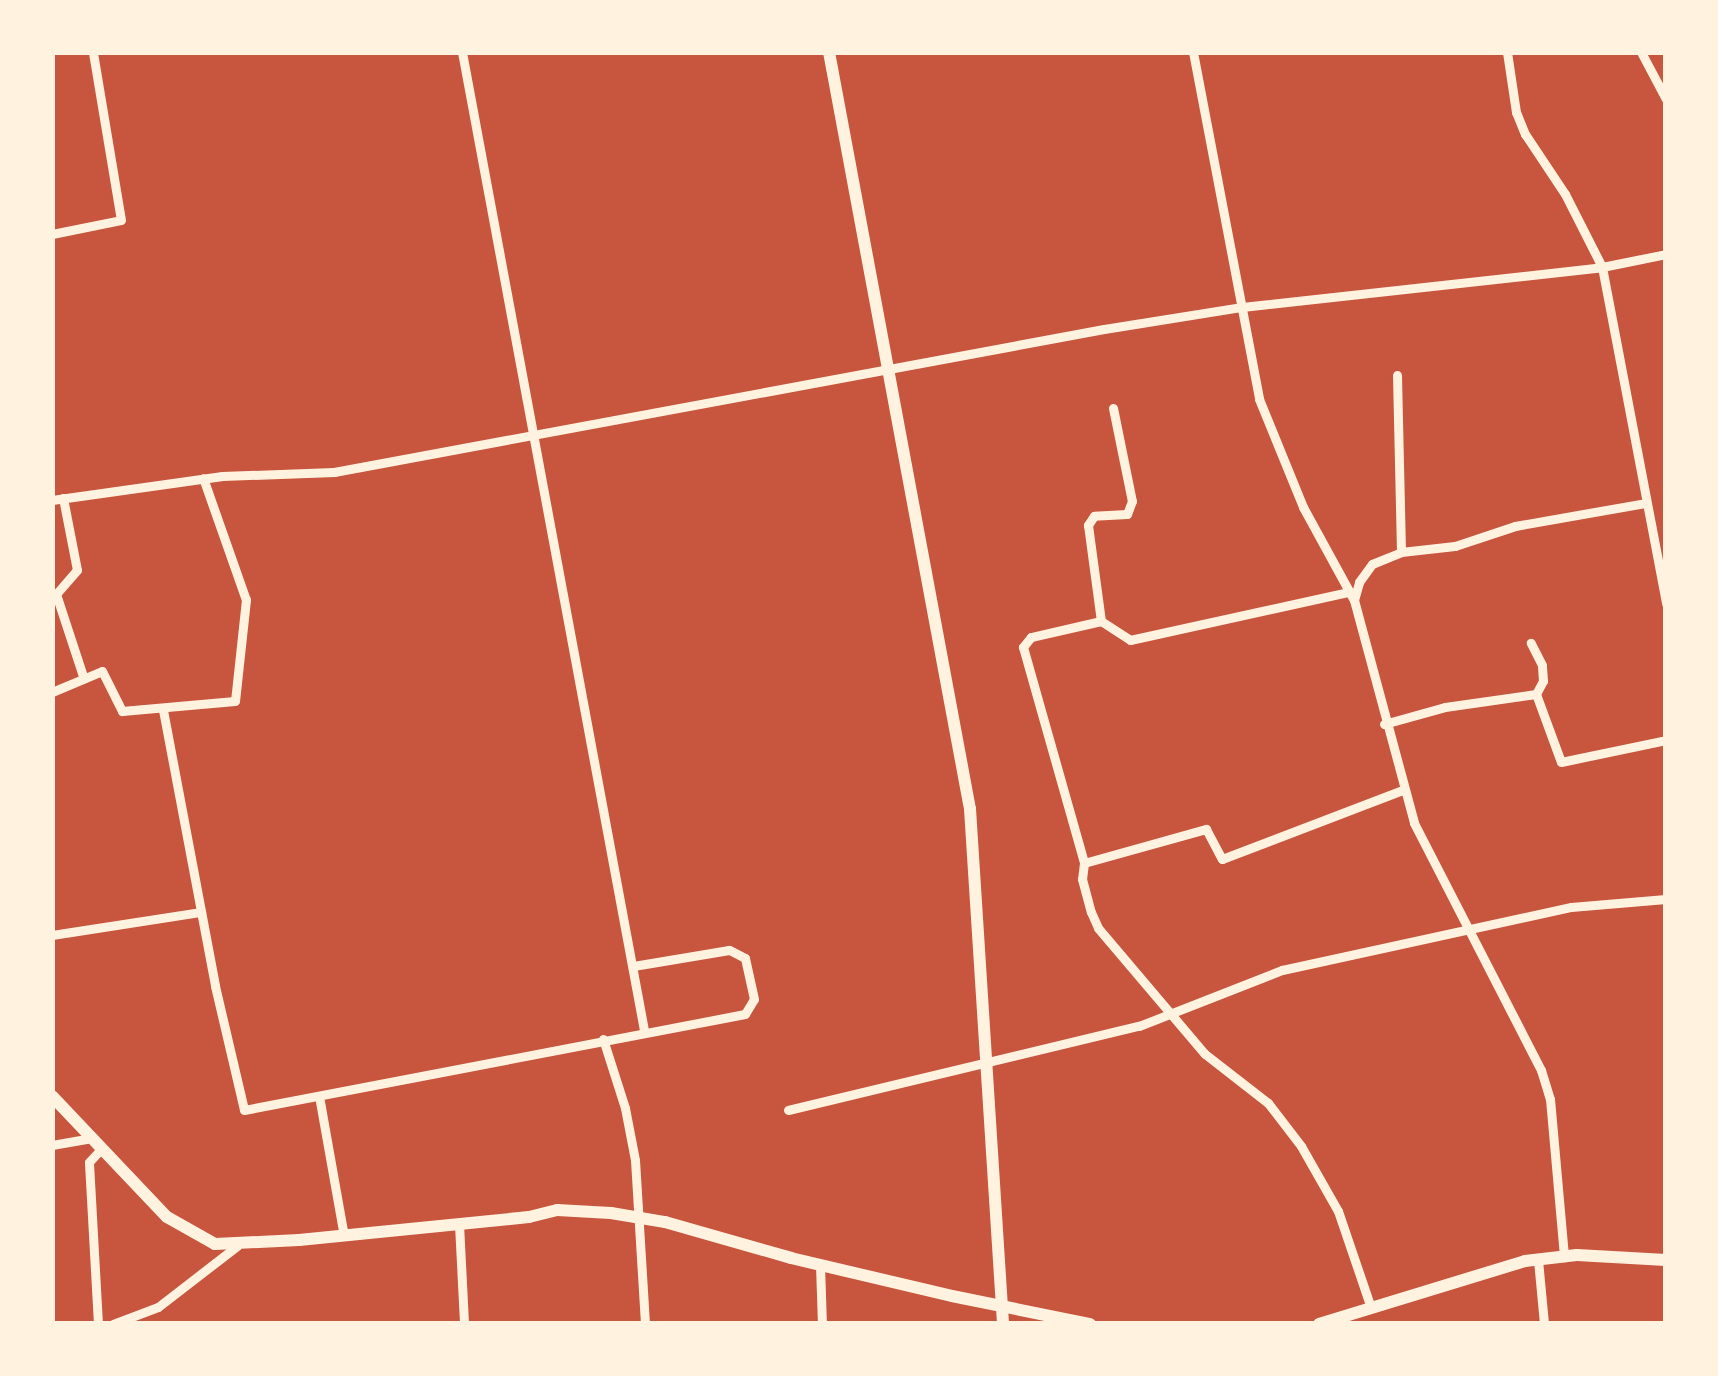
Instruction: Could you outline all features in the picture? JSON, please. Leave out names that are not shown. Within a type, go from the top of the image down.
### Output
[{"type":"main road","points":[[829,52],[970,810],[990,1064],[1003,1324]]},
{"type":"main road","points":[[52,1096],[100,1150],[187,1231],[216,1244],[237,1246],[344,1236],[557,1210],[641,1218],[820,1265],[1090,1324]]},
{"type":"main road","points":[[1319,1324],[1538,1260],[1564,1256],[1666,1260]]},
{"type":"street","points":[[52,234],[121,220],[93,52]]},
{"type":"street","points":[[462,52],[644,1030]]},
{"type":"street","points":[[1193,52],[1259,400],[1274,444],[1330,561],[1352,596],[1384,724],[1414,822],[1541,1070],[1550,1099],[1564,1256]]},
{"type":"street","points":[[1508,52],[1516,112],[1525,134],[1566,194],[1602,266],[1666,604]]},
{"type":"street","points":[[1641,52],[1666,98]]},
{"type":"street","points":[[84,678],[56,594],[77,570],[58,499],[204,478],[334,472],[1242,307],[1602,266],[1666,254]]},
{"type":"street","points":[[1396,375],[1401,552]]},
{"type":"street","points":[[1101,621],[1088,524],[1094,516],[1126,514],[1132,500],[1113,408]]},
{"type":"street","points":[[52,692],[102,671],[122,711],[234,701],[246,600],[204,478]]},
{"type":"street","points":[[1352,596],[1372,564],[1401,552],[1455,546],[1515,526],[1644,503]]},
{"type":"street","points":[[1352,596],[1130,640],[1101,621],[1031,638],[1023,647],[1084,863],[1082,880],[1098,928],[1205,1054],[1268,1103],[1301,1146],[1338,1211],[1371,1308]]},
{"type":"street","points":[[1531,643],[1542,665],[1543,681],[1536,694],[1561,762],[1666,740]]},
{"type":"street","points":[[1384,724],[1444,707],[1536,694]]},
{"type":"street","points":[[163,710],[244,1110],[644,1030],[745,1014],[754,999],[744,958],[729,950],[633,966]]},
{"type":"street","points":[[1084,863],[1206,829],[1222,859],[1404,790]]},
{"type":"street","points":[[788,1110],[990,1064],[1173,1015],[1282,970],[1571,907],[1666,899]]},
{"type":"street","points":[[52,935],[201,912]]},
{"type":"street","points":[[603,1039],[626,1108],[641,1218],[645,1324]]},
{"type":"street","points":[[319,1096],[344,1236]]},
{"type":"street","points":[[52,1145],[90,1138]]},
{"type":"street","points":[[98,1324],[89,1162],[100,1150]]},
{"type":"street","points":[[459,1224],[464,1324]]},
{"type":"street","points":[[113,1324],[158,1307],[237,1246]]},
{"type":"street","points":[[1538,1260],[1544,1324]]},
{"type":"street","points":[[820,1265],[822,1324]]}]
